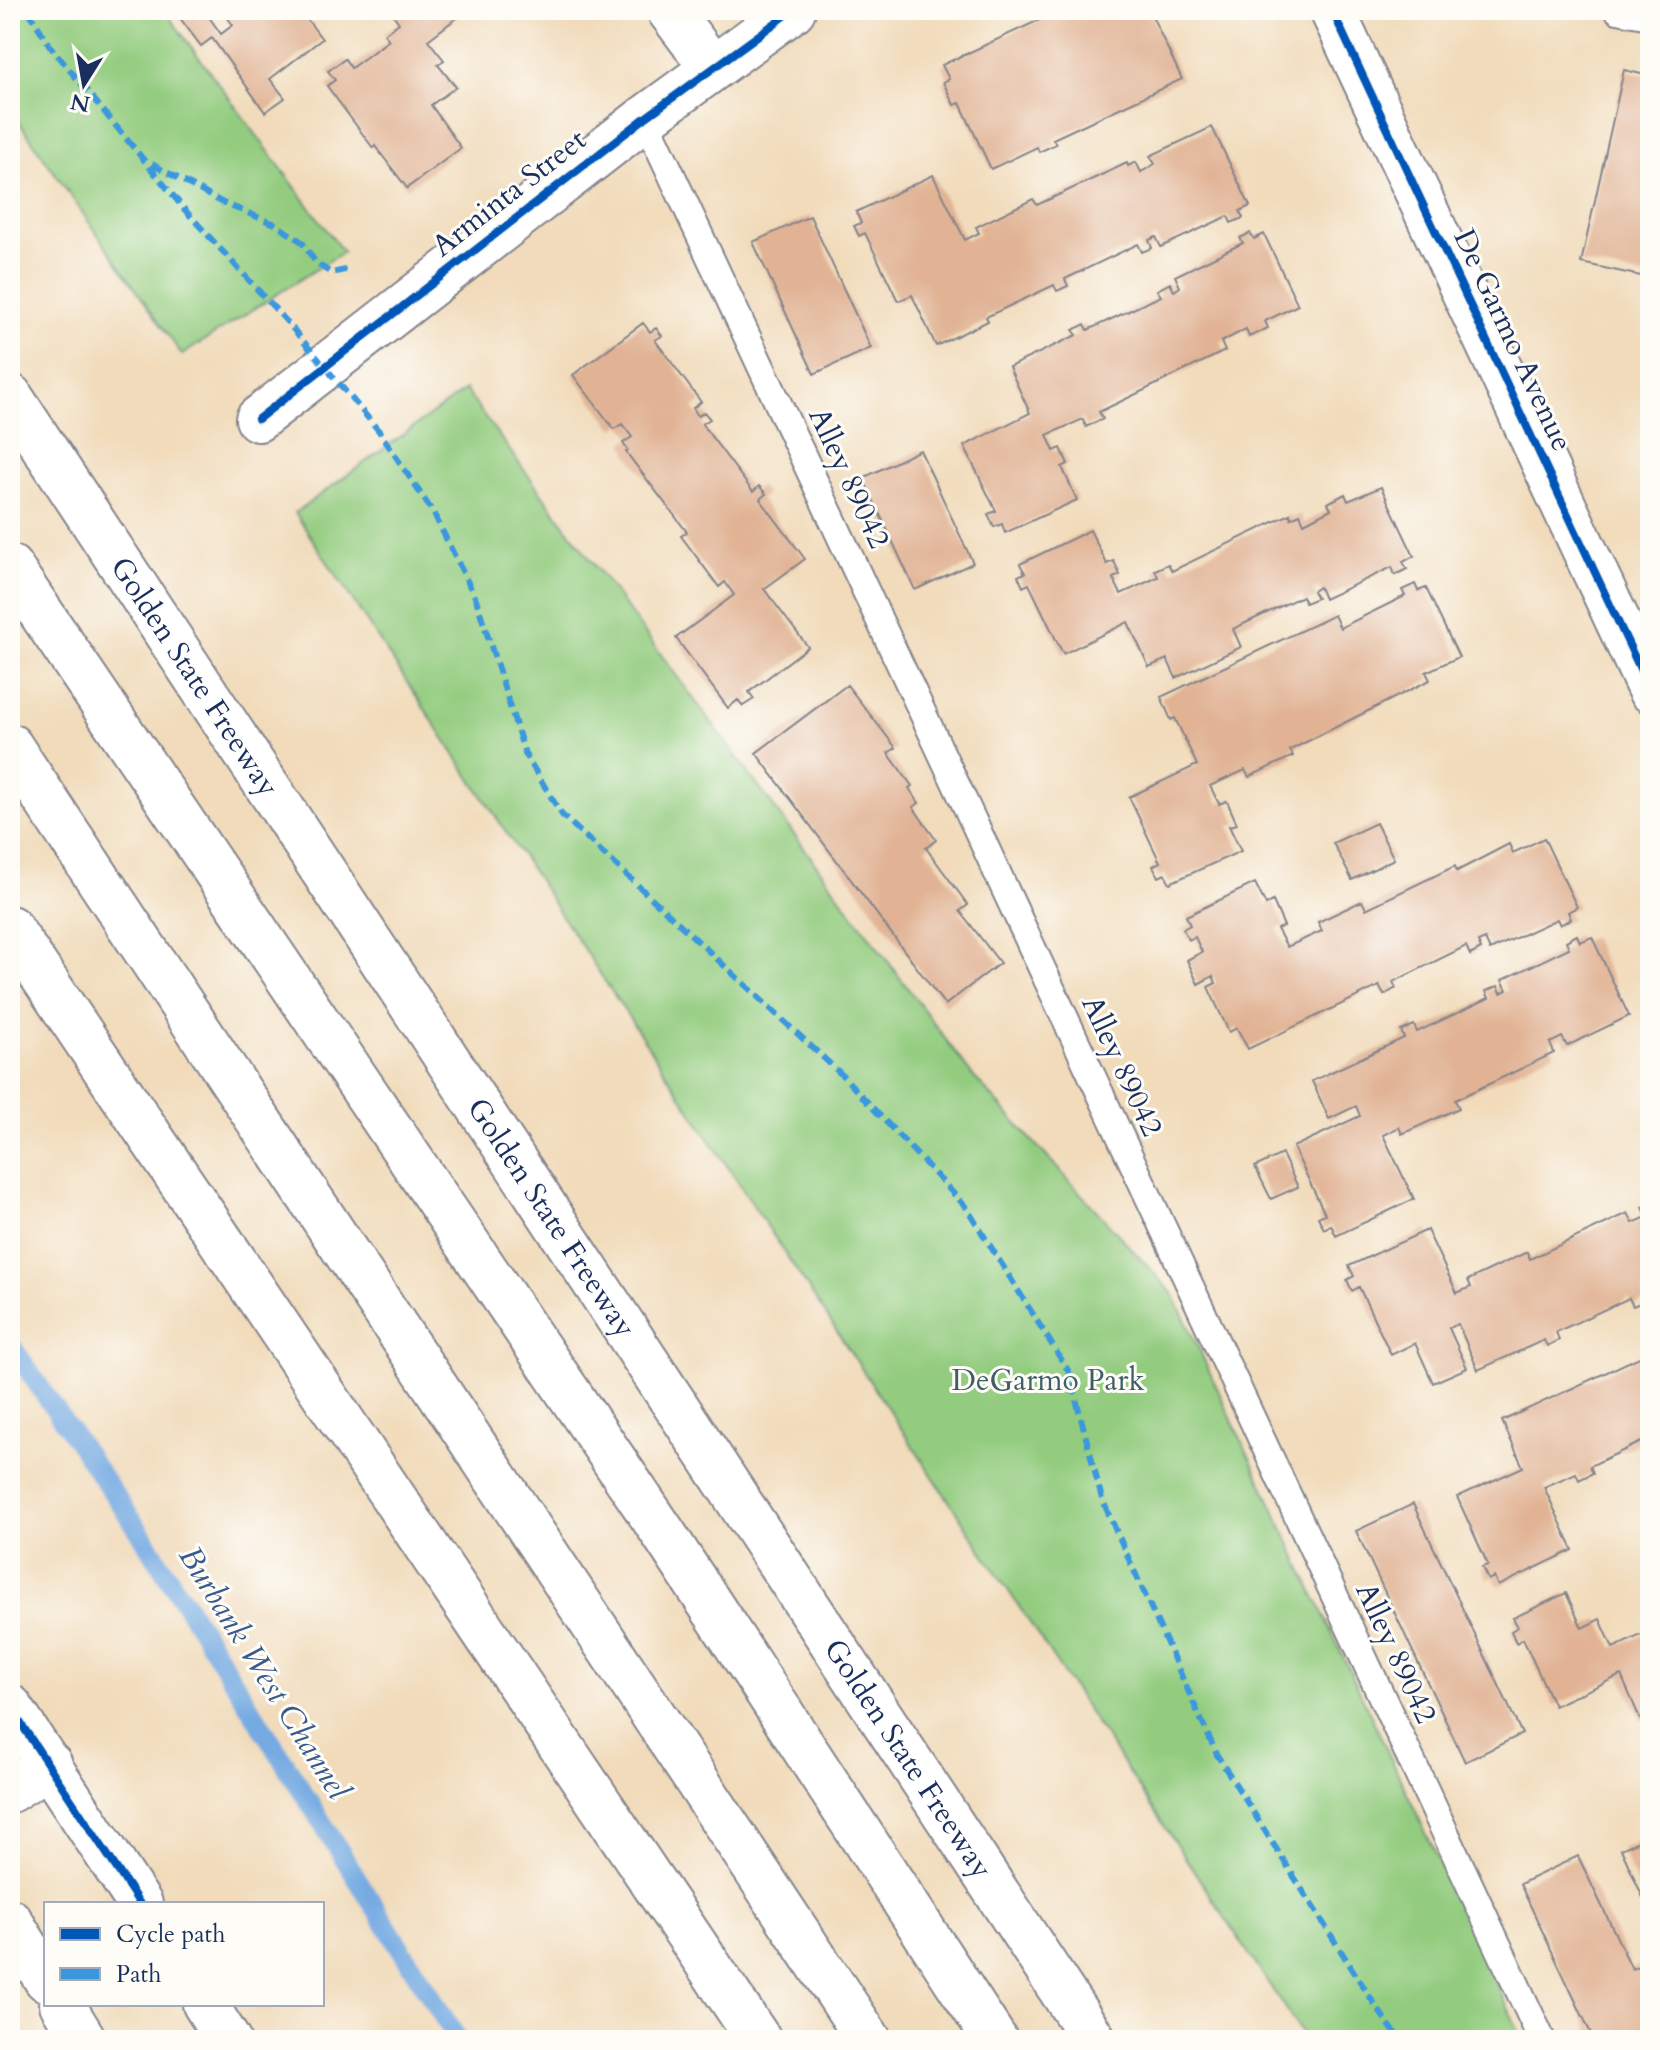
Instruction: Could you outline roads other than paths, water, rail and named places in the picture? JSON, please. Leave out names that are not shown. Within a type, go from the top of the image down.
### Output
[{"type":"main road","points":[[669,10],[712,67]]},
{"type":"main road","name":"Arminta Street","points":[[258,419],[645,118],[793,10]]},
{"type":"main road","name":"De Garmo Avenue","points":[[1332,10],[1650,690]]},
{"type":"main road","name":"Golden State Freeway","points":[[10,396],[1094,2040]]},
{"type":"main road","points":[[10,567],[664,1534],[995,2040]]},
{"type":"main road","points":[[10,746],[869,2040]]},
{"type":"main road","points":[[10,928],[759,2040]]},
{"type":"main road","points":[[10,1707],[139,1902]]},
{"type":"main road","points":[[10,1790],[50,1765]]},
{"type":"main road","points":[[10,1921],[44,1976]]},
{"type":"main road","points":[[63,2006],[84,2040]]},
{"type":"main road","points":[[206,2006],[228,2040]]},
{"type":"lane","points":[[1618,10],[1650,16]]},
{"type":"lane","name":"Alley 89042","points":[[645,118],[1542,2040]]},
{"type":"waterway","name":"Burbank West Channel","points":[[10,1344],[142,1535],[458,2040]]},
{"type":"park label","name":"DeGarmo Park","points":[[1048,1380]]}]
